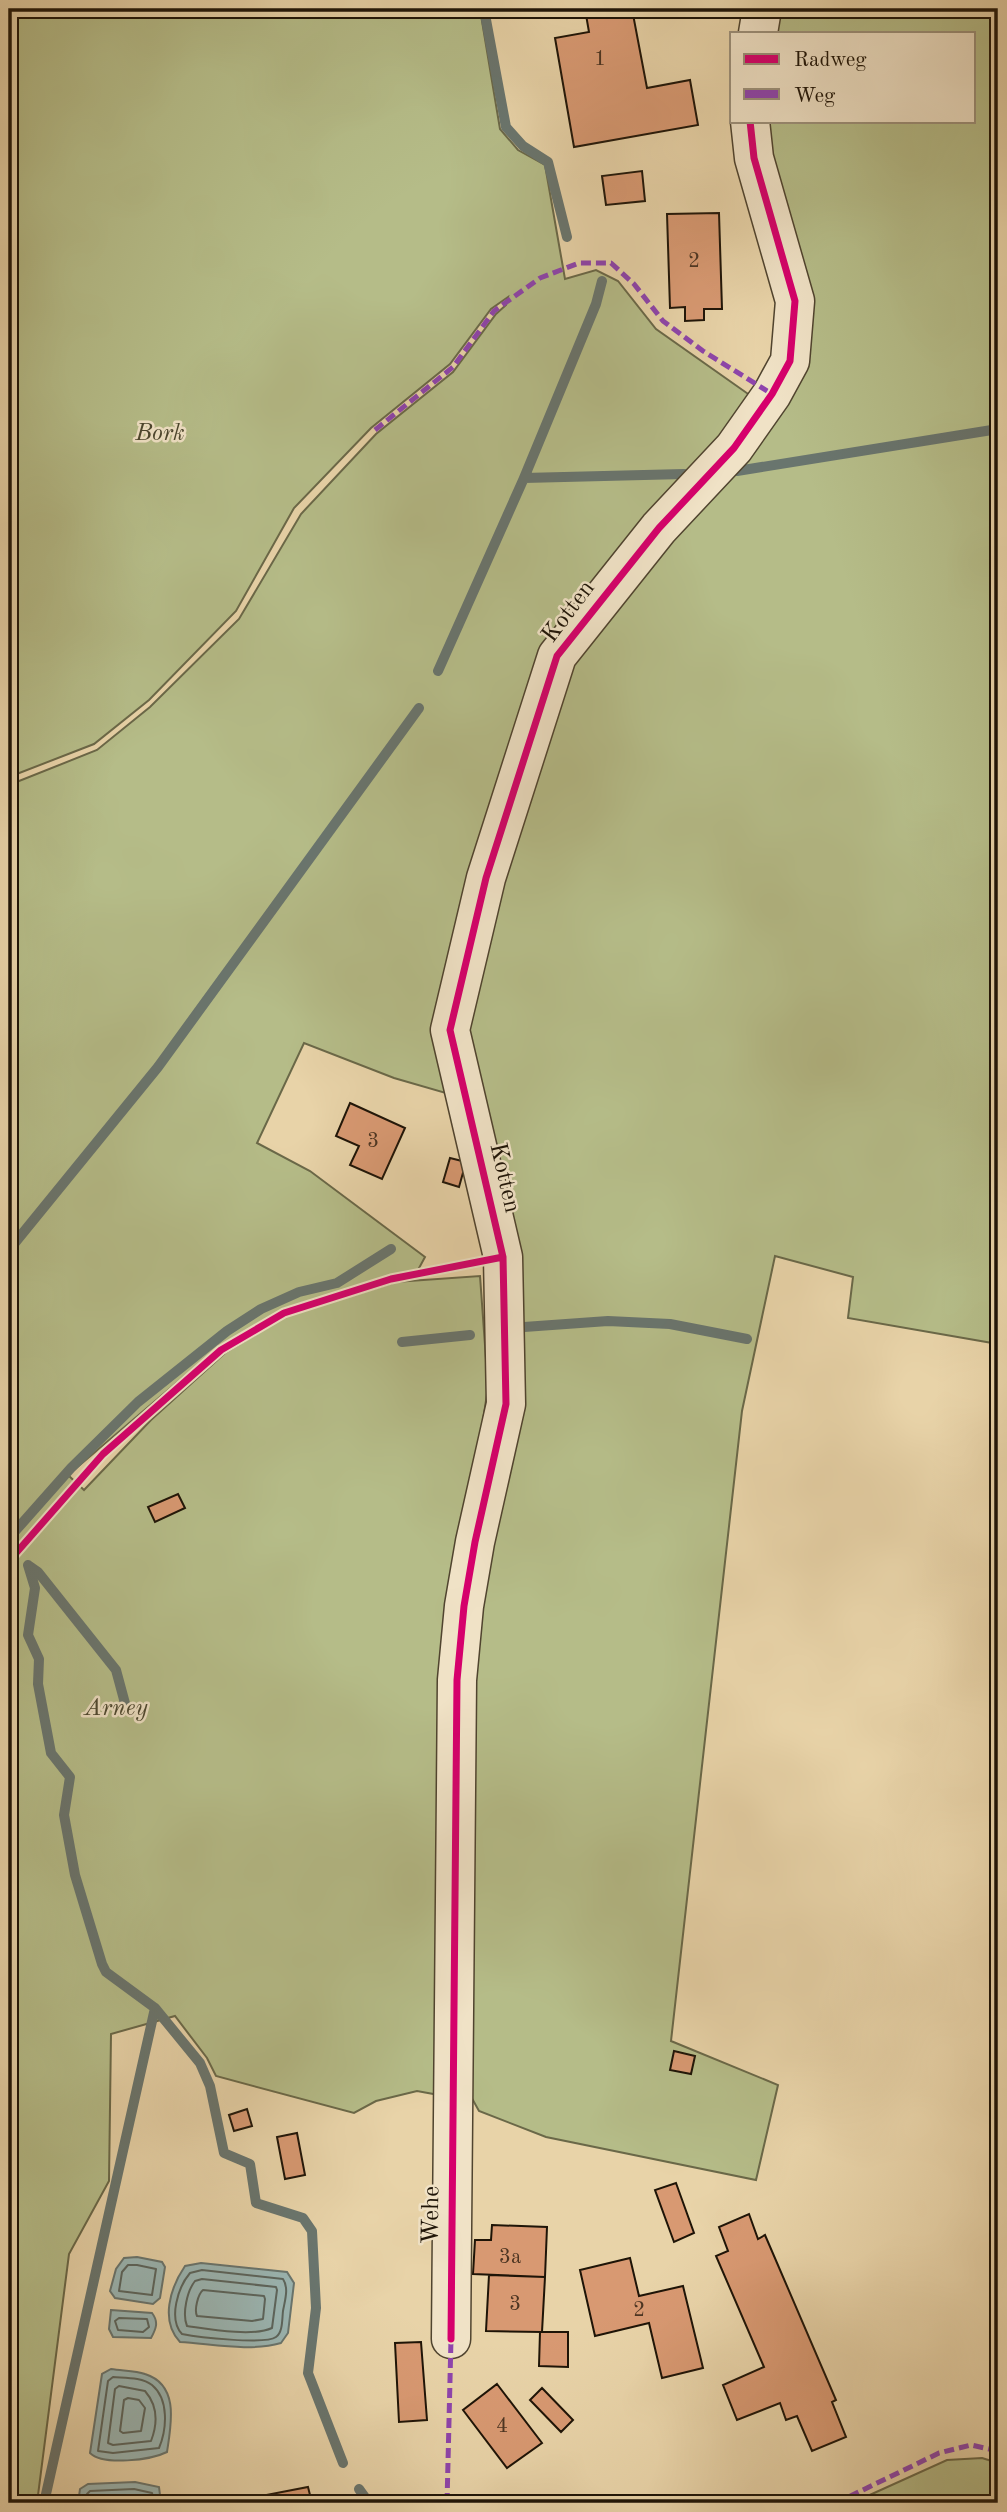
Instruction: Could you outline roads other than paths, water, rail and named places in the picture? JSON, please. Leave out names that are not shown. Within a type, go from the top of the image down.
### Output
[{"type":"street","points":[[758,32],[762,9]]},
{"type":"street","name":"Kotten","points":[[454,2092],[457,1680],[466,1593],[506,1404],[503,1257],[450,1030],[486,878],[557,656],[659,528],[734,448],[772,394],[790,361],[795,301],[754,158],[750,122]]},
{"type":"street","name":"Wehe","points":[[451,2339],[454,2092]]},
{"type":"water","points":[[137,2257],[162,2262],[165,2267],[160,2298],[153,2304],[115,2298],[110,2291],[116,2269],[124,2258]]},
{"type":"water","points":[[201,2263],[287,2272],[294,2283],[288,2333],[281,2343],[244,2347],[180,2342],[170,2324],[169,2304],[175,2284],[185,2266]]},
{"type":"water","points":[[111,2310],[152,2313],[156,2325],[151,2338],[113,2337],[109,2329]]},
{"type":"water","points":[[111,2369],[145,2374],[164,2387],[171,2407],[167,2452],[116,2461],[90,2453],[102,2374]]},
{"type":"water","points":[[135,2482],[159,2487],[161,2503],[78,2503],[80,2489],[88,2484]]},
{"type":"waterway","points":[[484,9],[506,127],[523,146],[548,162],[567,237]]},
{"type":"waterway","points":[[438,671],[524,478],[596,304],[602,281]]},
{"type":"waterway","points":[[737,471],[998,429]]},
{"type":"waterway","points":[[524,478],[684,474]]},
{"type":"waterway","points":[[9,1250],[158,1067],[419,708]]},
{"type":"waterway","points":[[9,1538],[71,1468],[138,1402],[227,1331],[261,1309],[299,1292],[337,1283],[391,1249]]},
{"type":"waterway","points":[[524,1327],[608,1321],[670,1324],[747,1339]]},
{"type":"waterway","points":[[402,1342],[470,1335]]},
{"type":"waterway","name":"Wehe","points":[[28,1565],[35,1588],[28,1635],[39,1659],[38,1684],[51,1753],[70,1777],[64,1815],[75,1875],[102,1964],[106,1972],[155,2008],[200,2063],[210,2086],[224,2153],[250,2164],[256,2203],[303,2218],[312,2231],[316,2308],[308,2373],[343,2463]]},
{"type":"waterway","points":[[28,1565],[38,1572],[116,1670],[126,1707]]},
{"type":"waterway","points":[[44,2503],[155,2008]]},
{"type":"waterway","name":"Wehe","points":[[359,2489],[369,2503]]},
{"type":"park label","name":"Bork","points":[[160,434]]},
{"type":"park label","name":"Arney","points":[[116,1709]]}]
